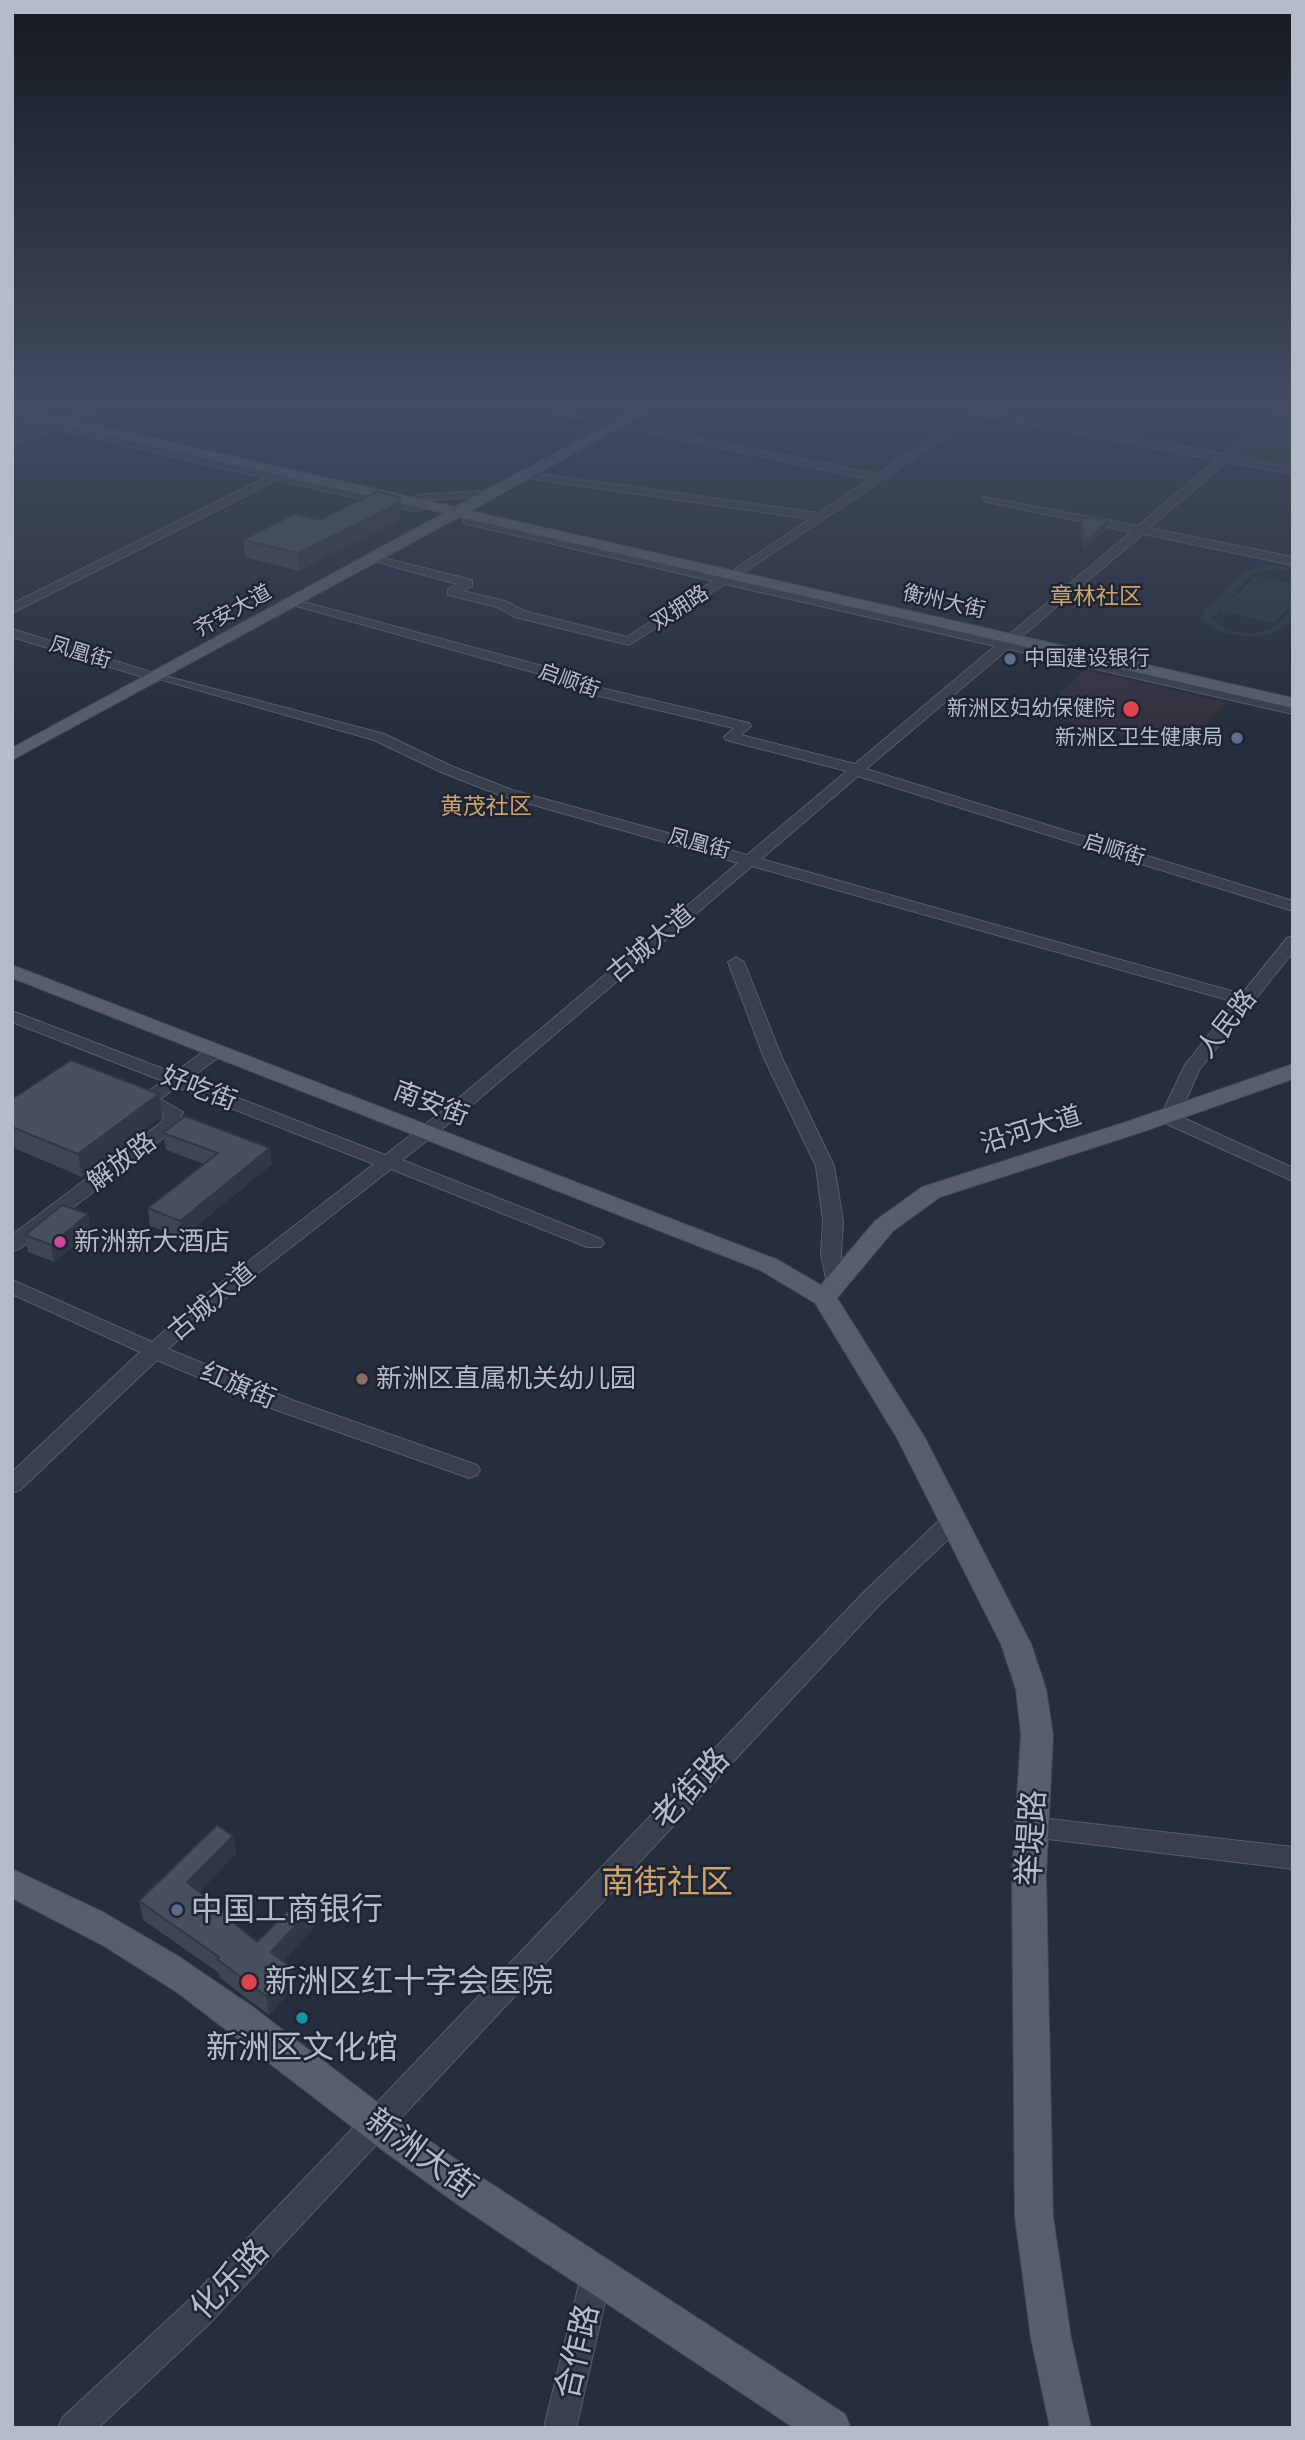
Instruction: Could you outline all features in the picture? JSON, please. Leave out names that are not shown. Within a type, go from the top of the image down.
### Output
[{"type":"main road","name":"齐安大道","points":[[12,755],[153,675],[411,517]]},
{"type":"main road","name":"齐安大道","points":[[12,747],[372,559],[414,517]]},
{"type":"main road","name":"衡州大街","points":[[489,517],[1293,703]]},
{"type":"main road","name":"衡州大街","points":[[1011,639],[1293,697]]},
{"type":"main road","name":"南安街","points":[[12,971],[769,1265],[829,1291]]},
{"type":"main road","name":"沿河大道","points":[[829,1291],[883,1223],[930,1192],[1293,1071]]},
{"type":"main road","name":"举堤路","points":[[829,1291],[911,1438],[1016,1644],[1031,1689],[1037,1735],[1029,1875],[1034,2217],[1051,2338],[1071,2428]]},
{"type":"main road","name":"新洲大街","points":[[12,1883],[78,1914],[171,1969],[216,2000],[418,2155],[596,2276],[831,2428]]},
{"type":"street","points":[[12,609],[196,517]]},
{"type":"street","points":[[480,517],[731,575]]},
{"type":"street","name":"双拥路","points":[[372,559],[468,583],[452,592],[501,604],[520,614],[629,642],[820,517]]},
{"type":"street","points":[[1076,517],[1293,561]]},
{"type":"street","name":"古城大道","points":[[12,1485],[215,1297],[386,1161],[460,1106],[1155,517]]},
{"type":"street","name":"启顺街","points":[[292,603],[567,677],[570,685],[744,726],[731,737],[857,770],[1293,906]]},
{"type":"street","name":"凤凰街","points":[[12,633],[379,737],[446,769],[507,793],[751,859],[1246,1000]]},
{"type":"street","points":[[1011,639],[1293,710]]},
{"type":"street","name":"人民路","points":[[1167,1115],[1191,1069],[1293,941]]},
{"type":"street","points":[[736,962],[773,1058],[825,1166],[833,1221],[829,1291]]},
{"type":"street","name":"好吃街","points":[[12,1016],[594,1243]]},
{"type":"street","points":[[148,1100],[217,1050]]},
{"type":"street","name":"解放路","points":[[12,1245],[170,1124],[173,1112],[124,1091]]},
{"type":"street","points":[[1167,1115],[1293,1175]]},
{"type":"street","name":"红旗街","points":[[12,1286],[154,1351],[284,1405],[470,1470]]},
{"type":"street","name":"老街路","points":[[376,2123],[872,1598],[953,1521]]},
{"type":"street","points":[[1032,1828],[1293,1858]]},
{"type":"street","name":"化乐路","points":[[74,2428],[198,2313],[376,2123]]},
{"type":"street","name":"合作路","points":[[560,2428],[596,2276]]},
{"type":"shaded area","points":[[1267,565],[1293,567],[1293,570],[1271,569],[1254,573],[1212,617],[1231,630],[1257,632],[1275,626],[1293,608],[1293,619],[1288,624],[1282,629],[1261,636],[1238,636],[1208,624],[1202,617],[1204,611],[1246,571]]},
{"type":"shaded area","points":[[1256,576],[1293,584],[1293,604],[1274,623],[1219,611]]},
{"type":"shaded area","name":"新洲区妇幼保健院","points":[[1085,670],[1226,703],[1181,749],[1037,714]]},
{"type":"building","points":[[288,517],[320,520],[326,517],[371,517],[298,553],[243,540]]},
{"type":"building","points":[[1081,519],[1108,521],[1085,541]]},
{"type":"building","points":[[71,1060],[159,1094],[78,1154],[12,1127],[12,1099]]},
{"type":"building","points":[[185,1116],[270,1148],[180,1221],[148,1208],[218,1153],[163,1133]]},
{"type":"building","points":[[62,1205],[88,1214],[51,1245],[25,1235]]},
{"type":"building","points":[[217,1825],[233,1836],[187,1882],[257,1942],[299,1900],[311,1909],[271,1952],[292,1968],[266,1996],[217,1959],[219,1957],[139,1901]]},
{"type":"place","name":"中国建设银行","points":[[1010,659]]},
{"type":"place","name":"新洲区妇幼保健院","points":[[1131,709]]},
{"type":"place","name":"新洲区卫生健康局","points":[[1237,738]]},
{"type":"place","name":"新洲新大酒店","points":[[60,1242]]},
{"type":"place","name":"新洲区直属机关幼儿园","points":[[362,1379]]},
{"type":"place","name":"中国工商银行","points":[[177,1910]]},
{"type":"place","name":"新洲区红十字会医院","points":[[249,1982]]},
{"type":"place","name":"新洲区文化馆","points":[[302,2018]]},
{"type":"district","name":"章林社区","points":[[1096,597]]},
{"type":"district","name":"黄茂社区","points":[[486,807]]},
{"type":"district","name":"南街社区","points":[[667,1883]]}]
